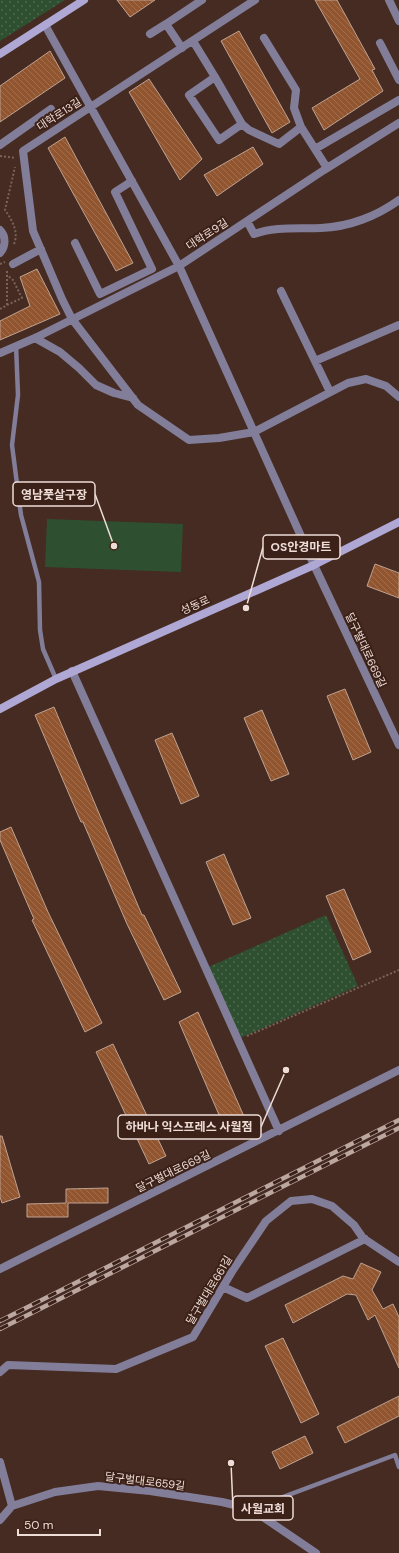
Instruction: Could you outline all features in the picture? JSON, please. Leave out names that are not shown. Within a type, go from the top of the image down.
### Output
[{"type":"street","points":[[0,54],[84,0]]},
{"type":"street","points":[[150,34],[202,0]]},
{"type":"street","name":"대학로13길","points":[[255,0],[23,151],[33,231],[72,319],[138,405],[188,440],[219,438],[254,432],[348,383],[366,379],[386,386],[399,397]]},
{"type":"street","points":[[389,0],[399,21]]},
{"type":"street","points":[[166,24],[182,48]]},
{"type":"street","name":"달구벌대로669길","points":[[45,25],[179,266],[314,565],[399,745]]},
{"type":"street","points":[[264,38],[296,90],[294,108],[301,127],[327,168]]},
{"type":"street","points":[[193,40],[242,124],[249,130],[279,144],[301,127]]},
{"type":"street","points":[[380,43],[399,80]]},
{"type":"street","points":[[215,77],[189,95],[219,140],[242,124]]},
{"type":"street","points":[[315,149],[399,100]]},
{"type":"street","points":[[0,145],[51,109]]},
{"type":"street","name":"대학로9길","points":[[0,353],[35,338],[179,266],[327,168],[399,123]]},
{"type":"street","points":[[75,243],[100,294],[152,269],[115,192],[132,181]]},
{"type":"street","points":[[247,221],[254,234],[264,230],[324,228],[349,224],[389,207],[399,200]]},
{"type":"street","points":[[0,230],[4,234],[5,243],[2,251],[0,252]]},
{"type":"street","points":[[12,264],[41,249]]},
{"type":"street","points":[[281,291],[330,392]]},
{"type":"street","points":[[315,361],[399,325]]},
{"type":"street","points":[[35,338],[60,352],[96,385],[114,393],[133,398]]},
{"type":"street","name":"성동로","points":[[0,709],[56,678],[314,565],[399,522]]},
{"type":"street","points":[[72,671],[279,1131]]},
{"type":"street","name":"달구벌대로669길","points":[[0,1269],[399,1070]]},
{"type":"street","name":"달구벌대로661길","points":[[0,1372],[8,1365],[116,1369],[193,1337],[223,1287],[266,1222],[290,1201],[312,1199],[332,1206],[354,1225],[365,1239],[399,1262]]},
{"type":"street","points":[[223,1287],[247,1298],[365,1239]]},
{"type":"street","points":[[0,1462],[12,1506],[0,1520]]},
{"type":"street","name":"달구벌대로659길","points":[[12,1506],[54,1492],[98,1486],[150,1491],[222,1502],[251,1509],[316,1553]]},
{"type":"lane","points":[[16,345],[18,395],[12,446],[21,515],[39,582],[40,630],[43,649],[56,678]]},
{"type":"lane","points":[[251,1509],[395,1455],[399,1468]]},
{"type":"path","points":[[0,156],[16,158]]},
{"type":"path","points":[[13,248],[15,241],[14,223],[5,210],[15,166]]},
{"type":"path","points":[[0,264],[5,263],[7,259],[7,305]]},
{"type":"path","points":[[0,309],[22,298],[14,280],[7,275]]},
{"type":"path","points":[[238,1039],[399,970]]},
{"type":"green space","points":[[0,0],[65,0],[0,41]]},
{"type":"green space","points":[[47,519],[183,524],[181,572],[45,567]]},
{"type":"green space","points":[[326,915],[358,986],[238,1039],[206,968]]},
{"type":"building","points":[[117,0],[155,0],[130,17]]},
{"type":"building","points":[[315,0],[337,0],[375,69],[372,70],[383,91],[324,130],[312,108],[360,79]]},
{"type":"building","points":[[239,31],[290,122],[272,133],[221,41]]},
{"type":"building","points":[[50,51],[65,78],[0,122],[0,86]]},
{"type":"building","points":[[149,79],[202,159],[180,180],[129,92]]},
{"type":"building","points":[[65,137],[133,263],[116,271],[48,148]]},
{"type":"building","points":[[253,147],[263,164],[217,196],[204,175]]},
{"type":"building","points":[[37,269],[60,314],[0,340],[0,321],[30,306],[20,277]]},
{"type":"building","points":[[375,564],[399,573],[399,598],[367,586]]},
{"type":"building","points":[[345,689],[371,752],[353,760],[327,696]]},
{"type":"building","points":[[54,707],[142,915],[144,915],[181,992],[164,1000],[127,924],[35,715]]},
{"type":"building","points":[[262,710],[289,774],[271,781],[244,718]]},
{"type":"building","points":[[172,733],[199,796],[181,804],[155,740]]},
{"type":"building","points":[[11,827],[48,912],[102,1023],[85,1032],[32,920],[34,919],[0,840],[0,832]]},
{"type":"building","points":[[224,854],[251,918],[233,925],[206,862]]},
{"type":"building","points":[[344,889],[371,952],[353,960],[326,896]]},
{"type":"building","points":[[198,1012],[246,1121],[226,1131],[179,1022]]},
{"type":"building","points":[[113,1044],[166,1156],[149,1164],[96,1052]]},
{"type":"building","points":[[0,1136],[2,1136],[20,1197],[2,1203],[0,1197]]},
{"type":"building","points":[[108,1188],[108,1203],[68,1203],[68,1217],[27,1217],[27,1204],[66,1203],[66,1189]]},
{"type":"building","points":[[361,1263],[381,1272],[372,1290],[383,1309],[393,1304],[399,1317],[399,1368],[375,1315],[368,1320],[356,1295],[347,1294],[293,1323],[285,1305],[343,1276],[353,1279]]},
{"type":"building","points":[[283,1338],[319,1414],[301,1423],[265,1346]]},
{"type":"building","points":[[399,1396],[399,1416],[345,1443],[337,1427]]},
{"type":"building","points":[[305,1436],[313,1453],[280,1469],[272,1452]]},
{"type":"railway","points":[[0,1321],[399,1120]]},
{"type":"railway","points":[[0,1329],[399,1128]]},
{"type":"place","name":"영남풋살구장","points":[[114,546]]},
{"type":"place","name":"OS안경마트","points":[[246,608]]},
{"type":"place","name":"하바나 익스프레스 사월점","points":[[286,1070]]},
{"type":"place","name":"사월교회","points":[[231,1463]]}]
